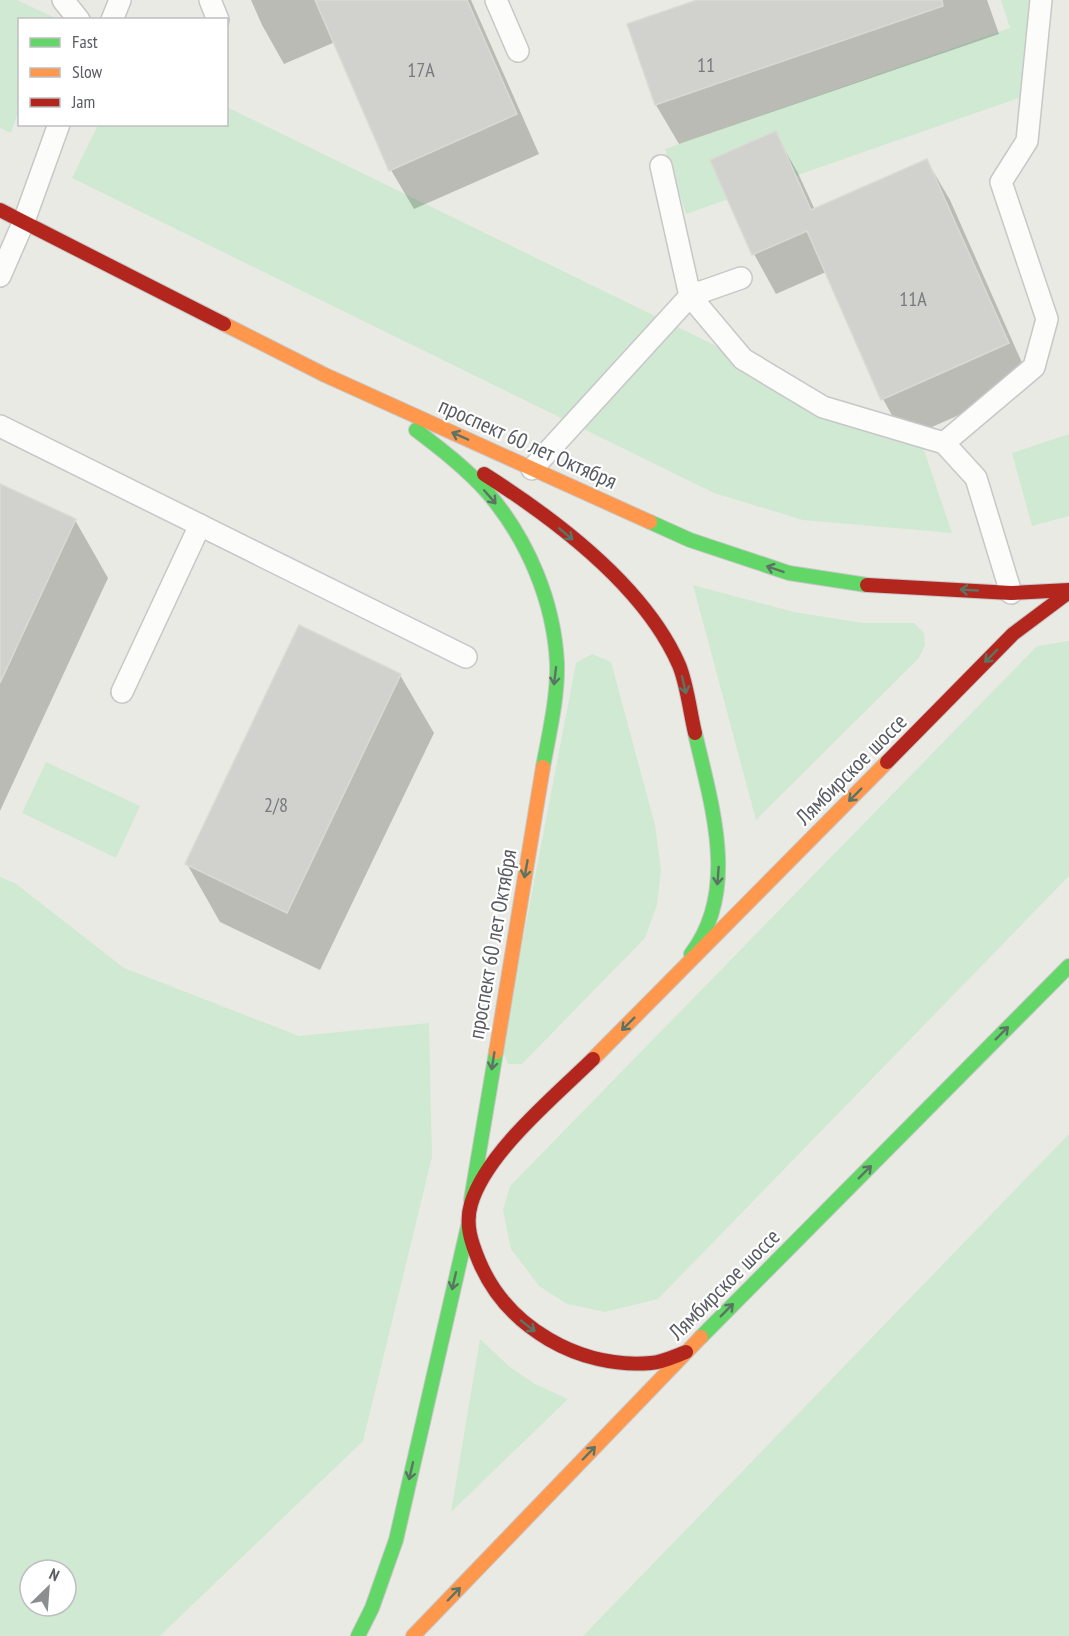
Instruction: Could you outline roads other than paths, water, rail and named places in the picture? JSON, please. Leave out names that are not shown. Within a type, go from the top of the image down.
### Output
[{"type":"main road","name":"проспект 60 лет Октября","points":[[0,210],[325,375],[690,540],[789,573],[867,585],[1011,593],[1069,591]]},
{"type":"main road","name":"проспект 60 лет Октября","points":[[325,375],[531,504],[612,573],[657,624],[680,667],[713,813],[719,871],[714,911],[701,940],[669,983]]},
{"type":"main road","name":"проспект 60 лет Октября","points":[[416,430],[471,474],[507,517],[534,566],[550,610],[557,665],[549,732],[470,1206],[468,1224],[480,1269],[501,1300],[529,1328],[566,1348],[602,1361],[652,1363],[686,1352]]},
{"type":"main road","name":"Лямбирское шоссе","points":[[669,983],[1013,634],[1069,591]]},
{"type":"main road","name":"Лямбирское шоссе","points":[[413,1636],[686,1352],[1069,966]]},
{"type":"main road","points":[[470,1206],[483,1178],[504,1147],[669,983]]},
{"type":"main road","points":[[358,1636],[372,1608],[396,1540],[468,1224]]},
{"type":"lane","points":[[63,0],[77,18]]},
{"type":"lane","points":[[113,18],[120,0]]},
{"type":"lane","points":[[210,0],[217,18]]},
{"type":"lane","points":[[496,0],[518,51]]},
{"type":"lane","points":[[944,443],[1034,367],[1047,319],[1001,182],[1028,141],[1041,0]]},
{"type":"lane","points":[[0,276],[24,221],[58,126]]},
{"type":"lane","points":[[661,166],[690,296],[743,359],[793,389],[823,406],[944,443],[976,478],[1011,593]]},
{"type":"lane","points":[[532,469],[690,296],[741,278]]},
{"type":"lane","points":[[0,426],[466,657]]},
{"type":"lane","points":[[122,692],[200,525]]}]
